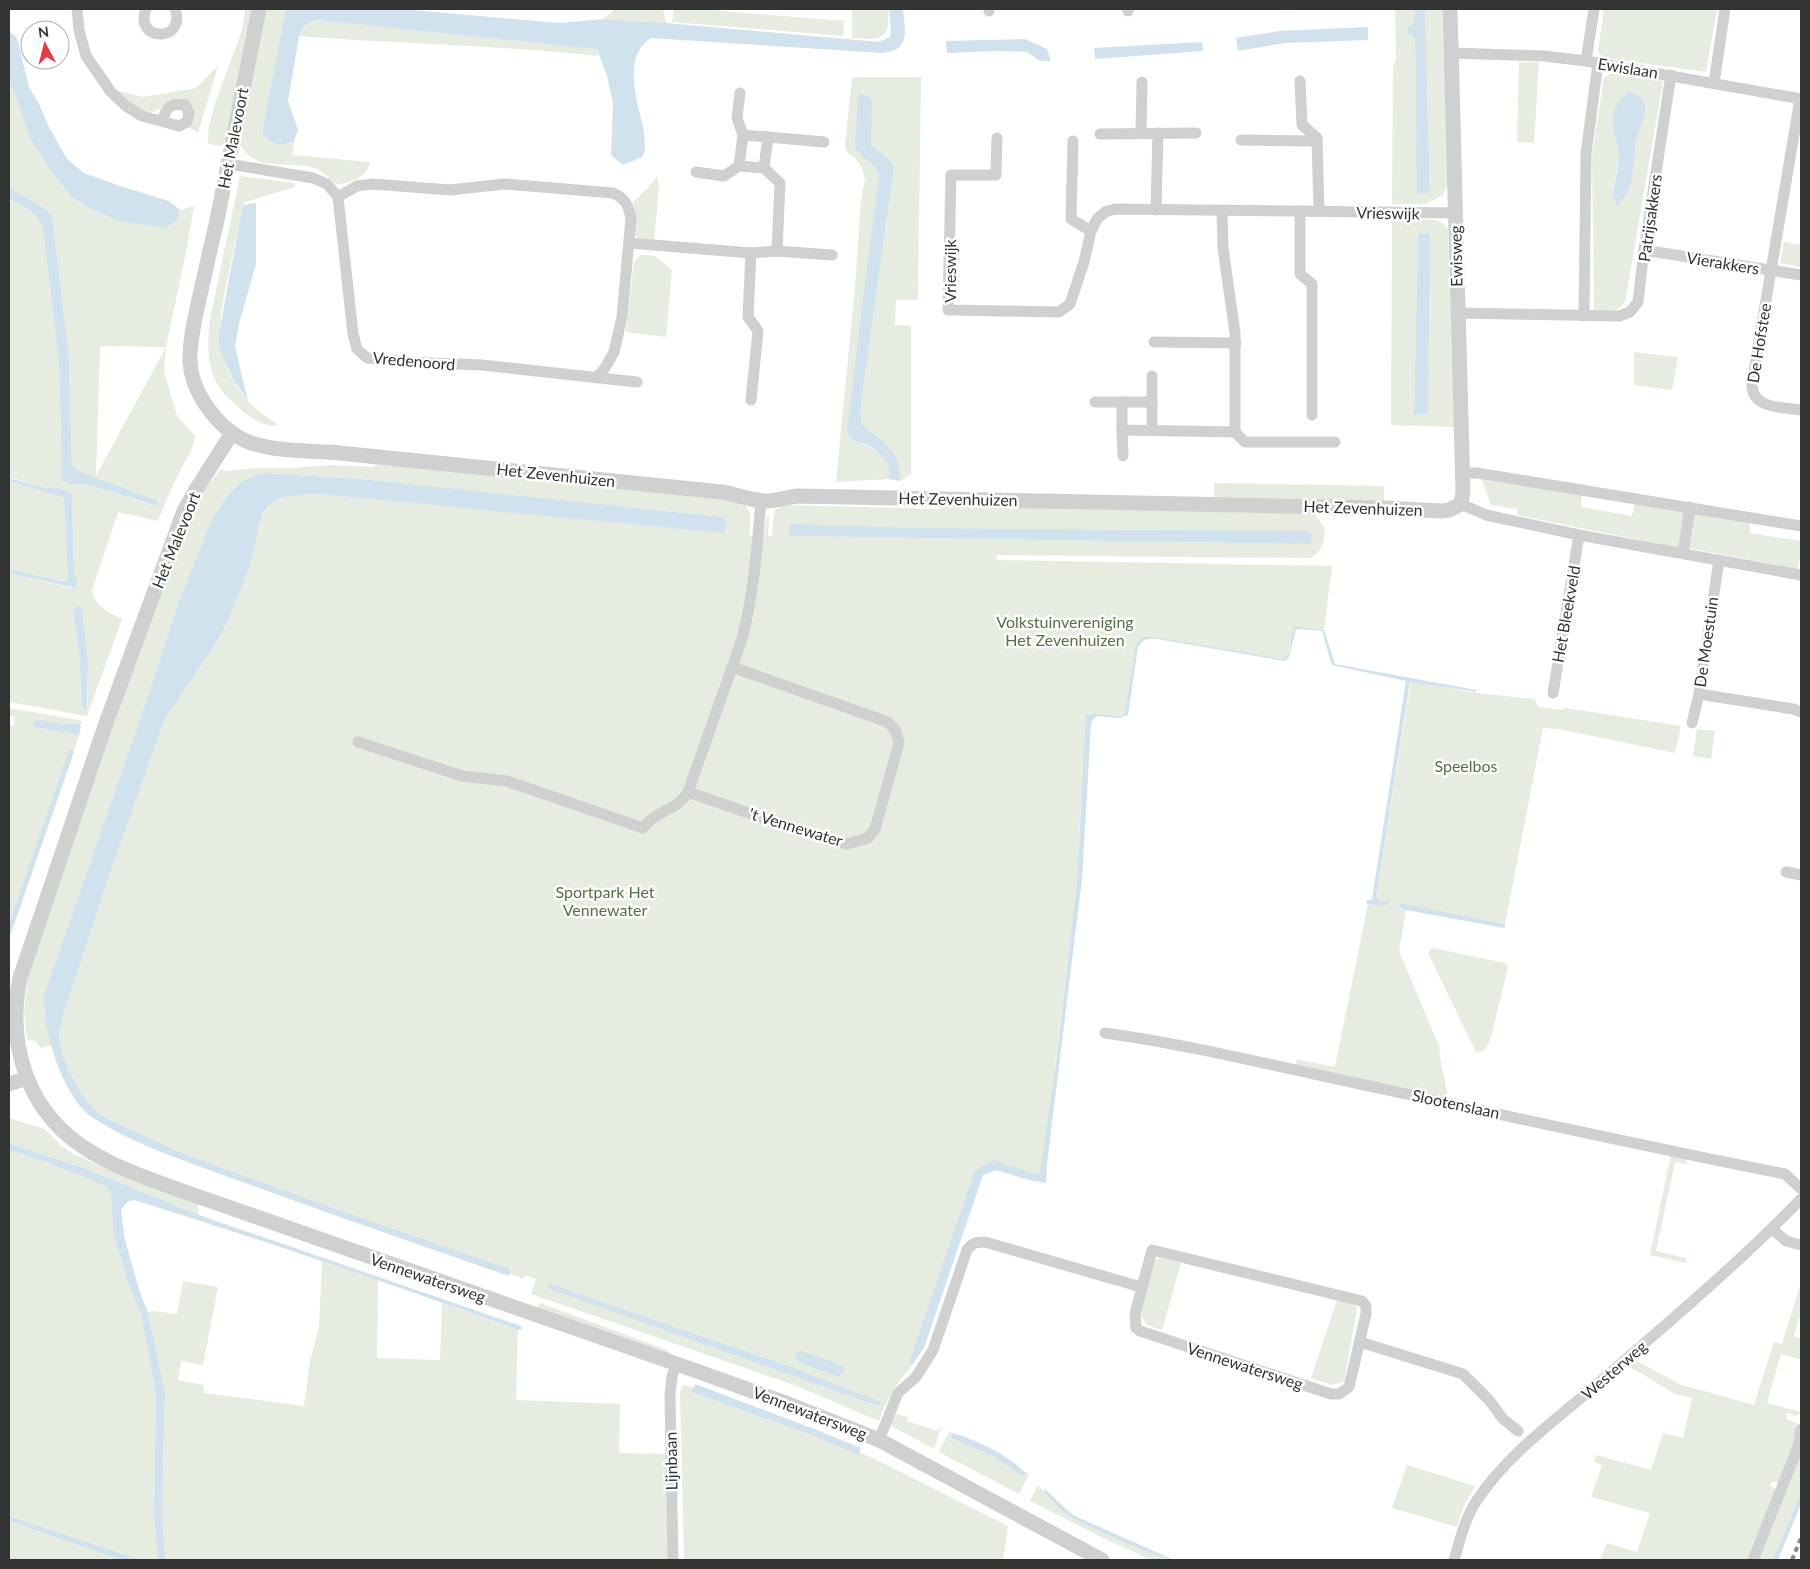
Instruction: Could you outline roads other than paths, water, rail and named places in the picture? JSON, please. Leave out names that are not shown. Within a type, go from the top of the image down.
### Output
[{"type":"street","points":[[77,9],[79,30],[86,56],[111,92],[126,106],[142,116],[156,121],[163,121]]},
{"type":"street","points":[[146,9],[144,20],[147,29],[154,34],[163,35],[172,31],[177,22],[175,9]]},
{"type":"street","name":"Het Malevoort","points":[[27,1078],[19,1054],[15,1028],[16,995],[25,960],[106,723],[184,511],[196,488],[232,433],[212,414],[197,390],[190,363],[193,327],[229,164],[259,9]]},
{"type":"street","name":"Ewisweg","points":[[1450,9],[1457,313],[1463,473],[1461,504]]},
{"type":"street","points":[[1584,316],[1586,154],[1594,9]]},
{"type":"street","points":[[1714,82],[1725,9]]},
{"type":"street","name":"Ewislaan","points":[[1452,54],[1544,56],[1592,62],[1714,82],[1801,99]]},
{"type":"street","name":"Patrijsakkers","points":[[1457,313],[1619,316],[1630,312],[1638,302],[1644,250],[1671,75]]},
{"type":"street","points":[[1300,81],[1302,124],[1317,138],[1320,211]]},
{"type":"street","points":[[1140,133],[1142,82]]},
{"type":"street","points":[[739,166],[743,135],[737,118],[740,93]]},
{"type":"street","points":[[1770,270],[1801,99]]},
{"type":"street","points":[[1156,210],[1158,133]]},
{"type":"street","points":[[1100,134],[1196,133]]},
{"type":"street","points":[[743,135],[824,142]]},
{"type":"street","points":[[764,168],[768,137]]},
{"type":"street","name":"Vrieswijk","points":[[997,138],[996,175],[952,175],[948,310],[1059,312],[1070,304],[1084,262],[1091,231],[1097,219],[1105,212],[1115,209],[1222,212],[1456,213]]},
{"type":"street","points":[[1241,140],[1317,141]]},
{"type":"street","points":[[1073,141],[1071,219],[1091,231]]},
{"type":"street","points":[[229,164],[313,178],[327,184],[338,197],[357,186],[373,184],[450,190],[504,184],[613,193],[621,197],[628,203],[631,218],[622,317],[614,352],[606,368],[596,378]]},
{"type":"street","points":[[696,172],[724,176],[739,166],[764,168],[780,183],[777,251]]},
{"type":"street","name":"Vredenoord","points":[[338,197],[353,334],[357,349],[367,358],[404,362],[482,365],[637,382]]},
{"type":"street","points":[[1300,211],[1300,274],[1312,284],[1312,415]]},
{"type":"street","points":[[1222,212],[1223,248],[1236,344],[1235,432]]},
{"type":"street","points":[[629,243],[751,253],[777,251],[832,255]]},
{"type":"street","name":"Vierakkers","points":[[1644,250],[1801,275]]},
{"type":"street","points":[[751,253],[748,317],[758,331],[751,400]]},
{"type":"street","name":"De Hofstee","points":[[1770,270],[1752,392],[1757,400],[1764,404],[1801,410]]},
{"type":"street","points":[[1154,342],[1236,344]]},
{"type":"street","points":[[1152,376],[1152,430]]},
{"type":"street","points":[[1095,402],[1152,402]]},
{"type":"street","points":[[1122,402],[1123,456]]},
{"type":"street","points":[[1122,430],[1235,432],[1245,442],[1335,442]]},
{"type":"street","name":"Het Zevenhuizen","points":[[232,433],[248,442],[289,449],[339,452],[734,493],[761,501],[798,496],[1376,508],[1440,511],[1449,510],[1461,504]]},
{"type":"street","points":[[1463,473],[1476,473],[1801,526]]},
{"type":"street","points":[[358,742],[462,776],[507,781],[643,828],[648,821],[679,802],[688,792],[742,639],[752,595],[761,501]]},
{"type":"street","points":[[1461,504],[1486,515],[1580,535],[1801,575]]},
{"type":"street","points":[[1682,553],[1690,507]]},
{"type":"street","name":"Het Bleekveld","points":[[1553,693],[1580,535]]},
{"type":"street","name":"De Moestuin","points":[[1692,724],[1699,694],[1719,560]]},
{"type":"street","name":"'t Vennewater","points":[[688,792],[789,827],[847,844],[868,838],[874,829],[900,743],[892,726],[888,722],[867,713],[732,667]]},
{"type":"street","points":[[1699,694],[1793,709],[1801,712]]},
{"type":"street","points":[[1786,872],[1801,875]]},
{"type":"street","name":"Slootenslaan","points":[[1105,1033],[1168,1042],[1785,1174],[1801,1189]]},
{"type":"street","points":[[9,1084],[27,1078]]},
{"type":"street","name":"Vennewatersweg","points":[[27,1078],[46,1112],[67,1135],[92,1153],[123,1168],[209,1201],[783,1402],[879,1440],[1102,1560]]},
{"type":"street","name":"Westerweg","points":[[1454,1560],[1472,1509],[1502,1469],[1532,1440],[1669,1322],[1772,1229],[1801,1199]]},
{"type":"street","points":[[1772,1229],[1786,1241],[1801,1245]]},
{"type":"street","name":"Vennewatersweg","points":[[879,1440],[898,1393],[916,1377],[933,1350],[967,1250],[971,1245],[977,1242],[985,1242],[1141,1287]]},
{"type":"street","name":"Vennewatersweg","points":[[1152,1250],[1356,1298],[1366,1306],[1366,1314],[1349,1387],[1340,1394],[1331,1394],[1140,1331],[1136,1328],[1134,1314],[1141,1287],[1152,1250]]},
{"type":"street","points":[[1360,1342],[1463,1374],[1489,1400],[1503,1419],[1518,1431]]},
{"type":"street","name":"Lijnbaan","points":[[673,1560],[670,1395],[672,1376],[677,1364]]},
{"type":"street","points":[[1753,1560],[1798,1447],[1801,1428]]},
{"type":"water","points":[[286,9],[402,9],[559,23],[603,19],[879,42],[890,37],[889,9],[903,9],[905,32],[902,44],[898,48],[882,53],[651,38],[642,46],[634,67],[635,91],[643,126],[645,150],[642,157],[623,165],[611,155],[613,103],[607,76],[597,49],[316,20],[305,26],[299,36],[288,101],[298,130],[294,141],[277,144],[263,134]]},
{"type":"water","points":[[1415,9],[1425,9],[1430,193],[1417,193],[1415,38],[1408,34],[1408,28],[1414,22]]},
{"type":"water","points":[[1368,27],[1368,40],[1285,43],[1238,51],[1236,38],[1279,31]]},
{"type":"water","points":[[9,31],[17,38],[20,50],[20,70],[25,70],[29,87],[67,159],[84,173],[169,201],[180,210],[178,219],[166,228],[117,220],[89,208],[71,196],[50,169],[30,138],[9,79]]},
{"type":"water","points":[[1025,39],[1047,49],[1051,61],[1040,61],[1027,52],[947,53],[946,41]]},
{"type":"water","points":[[1202,42],[1203,51],[1095,59],[1094,48]]},
{"type":"water","points":[[1630,92],[1640,96],[1646,106],[1636,141],[1632,180],[1626,194],[1617,206],[1614,187],[1619,156],[1613,127],[1613,117],[1618,103]]},
{"type":"water","points":[[858,93],[869,97],[872,101],[871,145],[890,160],[894,167],[861,404],[861,419],[862,424],[886,444],[894,454],[899,466],[900,481],[888,479],[889,468],[881,455],[867,445],[852,439],[847,429],[879,177],[872,164],[855,147]]},
{"type":"water","points":[[9,188],[39,204],[52,215],[69,358],[72,465],[81,472],[158,501],[157,506],[86,484],[70,484],[62,481],[59,364],[43,229],[34,214],[9,199]]},
{"type":"water","points":[[256,203],[256,264],[239,324],[235,346],[248,401],[234,381],[222,355],[219,333],[241,215],[244,205]]},
{"type":"water","points":[[1418,234],[1430,234],[1428,414],[1414,415]]},
{"type":"water","points":[[264,473],[362,479],[723,517],[726,520],[724,533],[319,494],[293,495],[271,503],[261,517],[249,569],[228,621],[212,649],[168,714],[162,727],[109,876],[64,1013],[59,1033],[61,1049],[68,1069],[83,1096],[98,1113],[177,1151],[342,1211],[511,1269],[509,1276],[330,1214],[128,1138],[89,1115],[79,1105],[62,1076],[50,1042],[46,1025],[44,995],[145,705],[179,601],[211,521],[228,495],[241,482]]},
{"type":"water","points":[[9,478],[45,488],[58,488],[72,494],[74,571],[77,581],[74,588],[9,573],[9,569],[63,581],[67,580],[68,577],[64,498],[9,481]]},
{"type":"water","points":[[791,524],[924,528],[1310,531],[1312,538],[1309,544],[791,536],[789,527]]},
{"type":"water","points":[[77,605],[82,609],[88,660],[87,710],[82,707],[79,650],[73,610]]},
{"type":"water","points":[[1295,627],[1324,630],[1335,664],[1476,690],[1477,692],[1410,682],[1376,897],[1379,900],[1388,901],[1390,905],[1367,904],[1366,901],[1372,899],[1406,681],[1332,665],[1322,631],[1296,630],[1289,657],[1285,661],[1157,639],[1148,639],[1142,642],[1138,647],[1128,715],[1119,718],[1097,716],[1091,724],[1082,879],[1046,1183],[996,1170],[983,1175],[924,1348],[912,1365],[909,1363],[974,1173],[983,1165],[994,1160],[1034,1174],[1040,1173],[1056,1063],[1077,880],[1086,715],[1122,716],[1125,713],[1135,648],[1142,638],[1154,637],[1283,659],[1290,649]]},
{"type":"water","points":[[35,719],[66,724],[80,724],[79,735],[35,727],[33,725]]},
{"type":"water","points":[[72,749],[74,752],[9,939],[9,924],[67,755],[69,750]]},
{"type":"water","points":[[1401,903],[1505,924],[1505,926],[1504,928],[1406,910],[1398,907]]},
{"type":"water","points":[[9,1143],[89,1170],[199,1215],[521,1326],[522,1329],[518,1330],[375,1279],[231,1231],[134,1200],[128,1201],[121,1210],[125,1240],[140,1293],[148,1312],[165,1393],[162,1513],[165,1560],[158,1560],[154,1513],[156,1394],[141,1314],[129,1286],[113,1232],[111,1193],[106,1186],[9,1150]]},
{"type":"water","points":[[551,1284],[783,1364],[881,1402],[878,1406],[549,1289],[548,1286]]},
{"type":"water","points":[[802,1351],[843,1366],[844,1372],[838,1377],[797,1361],[796,1355]]},
{"type":"water","points":[[695,1384],[861,1448],[858,1455],[814,1436],[691,1392]]},
{"type":"water","points":[[953,1433],[992,1449],[1026,1473],[1022,1476],[991,1455],[951,1438]]},
{"type":"water","points":[[1045,1489],[1075,1516],[1174,1560],[1139,1548],[1069,1516],[1044,1492]]},
{"type":"water","points":[[1801,1493],[1801,1504],[1778,1560],[1773,1560]]},
{"type":"water","points":[[9,1516],[141,1560],[121,1560],[9,1521]]},
{"type":"railway","points":[[1792,1560],[1801,1538]]},
{"type":"park label","name":"Volkstuinvereniging Het Zevenhuizen","points":[[1065,631]]},
{"type":"park label","name":"Speelbos","points":[[1466,766]]},
{"type":"park label","name":"Sportpark Het Vennewater","points":[[605,901]]}]
